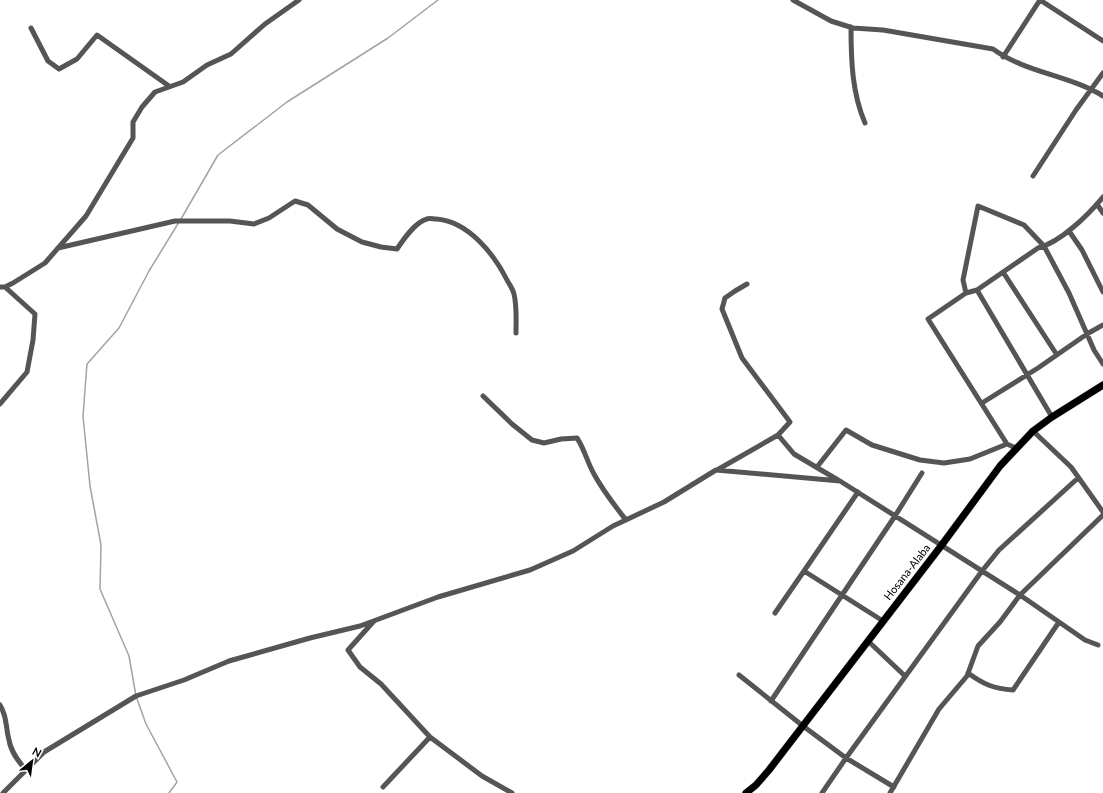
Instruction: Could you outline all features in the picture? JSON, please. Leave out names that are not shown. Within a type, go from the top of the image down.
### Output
[{"type":"main road","name":"Hosana-Alaba","points":[[746,793],[756,785],[769,770],[941,546],[1000,466],[1033,431],[1052,417],[1103,385]]},
{"type":"street","points":[[2,287],[14,283],[45,263],[86,216],[133,138],[133,122],[142,107],[155,92],[183,82],[207,65],[231,54],[266,24],[299,0]]},
{"type":"street","points":[[792,0],[831,21],[851,27],[908,34],[993,49],[1003,57],[1038,72],[1091,89],[1103,96]]},
{"type":"street","points":[[1003,57],[1040,0],[1103,41]]},
{"type":"street","points":[[851,27],[851,65],[859,109],[865,123]]},
{"type":"street","points":[[31,28],[48,61],[59,68],[77,59],[97,35],[169,86]]},
{"type":"street","points":[[1033,176],[1103,72]]},
{"type":"street","points":[[1016,448],[1007,444],[928,319],[966,293],[977,290],[1038,248],[1069,231],[1103,197]]},
{"type":"street","points":[[58,248],[175,221],[230,221],[254,224],[270,218],[295,201],[308,205],[337,229],[362,242],[381,247],[397,249],[405,237],[417,225],[427,219],[443,220],[460,226],[472,235],[488,250],[502,271],[514,292],[516,333]]},
{"type":"street","points":[[1097,204],[1103,214]]},
{"type":"street","points":[[966,293],[963,280],[978,206],[1024,225],[1044,246],[1069,293],[1094,350],[1103,364]]},
{"type":"street","points":[[1069,231],[1082,250],[1103,292]]},
{"type":"street","points":[[1003,272],[1057,355]]},
{"type":"street","points":[[3,793],[44,752],[136,696],[184,680],[229,661],[310,638],[360,626],[438,597],[530,570],[573,551],[613,526],[664,502],[716,470],[778,435],[790,422],[742,358],[722,309],[725,298],[735,290],[747,284]]},
{"type":"street","points":[[0,404],[27,372],[33,340],[35,314],[2,287]]},
{"type":"street","points":[[977,290],[1052,417]]},
{"type":"street","points":[[982,403],[1103,325]]},
{"type":"street","points":[[483,396],[512,424],[532,440],[544,443],[561,439],[577,438],[584,448],[593,474],[626,520]]},
{"type":"street","points":[[817,467],[846,430],[872,445],[920,460],[944,463],[970,459],[1007,444]]},
{"type":"street","points":[[1033,431],[1071,467],[1103,512]]},
{"type":"street","points":[[778,435],[794,454],[858,492],[1020,595],[1085,640],[1098,645]]},
{"type":"street","points":[[716,470],[840,481]]},
{"type":"street","points":[[771,701],[895,516],[922,473]]},
{"type":"street","points":[[822,793],[905,676],[999,550],[1078,478]]},
{"type":"street","points":[[775,613],[858,492]]},
{"type":"street","points":[[890,793],[940,709],[968,673],[978,646],[1000,622],[1020,595],[1103,515]]},
{"type":"street","points":[[804,571],[883,621]]},
{"type":"street","points":[[375,621],[348,650],[360,667],[381,684],[430,737],[482,776],[512,793]]},
{"type":"street","points":[[968,673],[978,680],[997,689],[1013,690],[1059,622]]},
{"type":"street","points":[[868,641],[905,676]]},
{"type":"street","points":[[738,675],[802,726],[846,758],[894,787]]},
{"type":"street","points":[[0,704],[5,712],[9,741],[14,756],[26,770]]},
{"type":"street","points":[[383,787],[430,737]]},
{"type":"waterway","points":[[181,219],[218,155],[287,102],[388,38],[438,0]]},
{"type":"waterway","points":[[169,793],[177,782],[146,724],[136,696],[129,656],[100,589],[101,545],[90,486],[83,416],[87,364],[119,328],[149,271],[179,222]]}]
